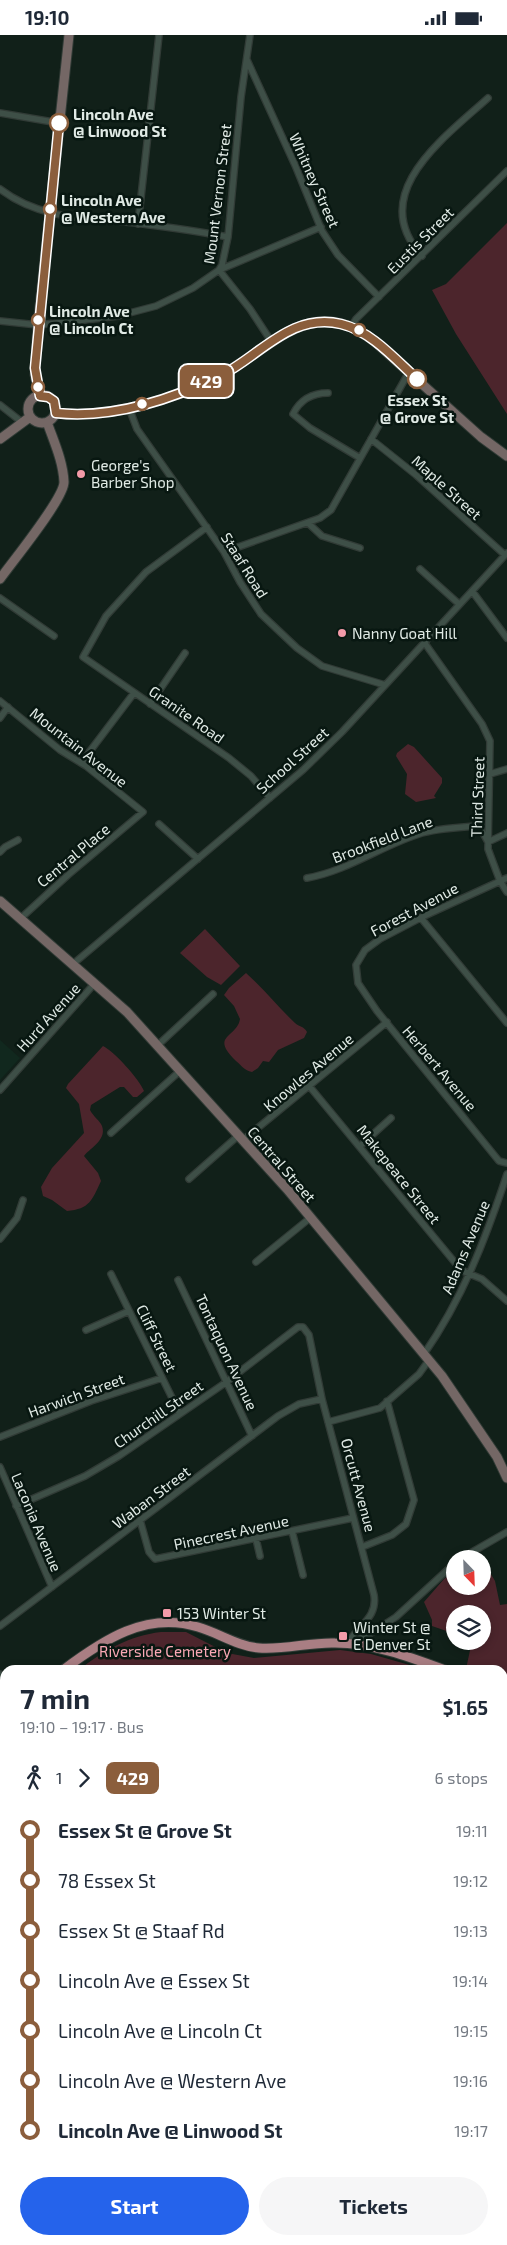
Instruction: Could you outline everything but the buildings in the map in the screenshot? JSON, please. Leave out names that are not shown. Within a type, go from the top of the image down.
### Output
[{"type":"main road","points":[[40,396],[35,375],[38,325],[69,35]]},
{"type":"main road","points":[[56,413],[84,415],[129,408],[175,394],[222,375],[271,341],[305,325],[336,323],[351,327],[374,341],[481,437],[507,456]]},
{"type":"main road","points":[[0,439],[27,420],[29,405],[33,399],[40,396],[48,397],[54,401],[56,413]]},
{"type":"main road","points":[[27,420],[47,423],[56,413]]},
{"type":"main road","points":[[0,579],[58,500],[64,484],[60,458],[47,423]]},
{"type":"main road","name":"Central Street","points":[[0,901],[127,1012],[241,1138],[427,1357],[484,1437],[507,1478]]},
{"type":"main road","points":[[70,1665],[115,1635],[134,1628],[161,1622],[180,1623],[198,1627],[251,1647],[276,1648],[331,1643],[348,1644],[382,1649],[430,1665]]},
{"type":"street","points":[[138,223],[159,35]]},
{"type":"street","name":"Mount Vernon Street","points":[[250,35],[241,97],[228,237],[222,265],[218,270],[250,309],[271,341]]},
{"type":"street","name":"Whitney Street","points":[[247,60],[321,227],[338,255],[380,297]]},
{"type":"street","points":[[422,256],[415,247],[401,215],[408,187],[418,166],[429,152],[488,99]]},
{"type":"street","points":[[0,113],[59,123]]},
{"type":"street","name":"Eustis Street","points":[[351,327],[356,319],[507,171]]},
{"type":"street","points":[[0,189],[12,199],[49,214],[138,223],[228,237]]},
{"type":"street","points":[[0,321],[38,325],[118,316],[156,305],[193,288],[218,270],[321,227]]},
{"type":"street","points":[[224,552],[308,523],[320,518],[331,510],[409,372]]},
{"type":"street","points":[[328,393],[311,396],[298,405],[293,414],[310,428],[360,458]]},
{"type":"street","points":[[0,405],[27,420]]},
{"type":"street","name":"Staaf Road","points":[[129,408],[137,429],[224,552],[240,582],[261,614],[297,647],[322,666],[385,685]]},
{"type":"street","name":"Maple Street","points":[[371,439],[416,475],[506,554]]},
{"type":"street","points":[[308,523],[322,536],[360,548]]},
{"type":"street","name":"Granite Road","points":[[207,527],[146,572],[106,616],[83,657],[229,758],[252,776],[270,798]]},
{"type":"street","name":"School Street","points":[[73,964],[303,770],[342,732],[506,554]]},
{"type":"street","points":[[420,569],[459,605]]},
{"type":"street","points":[[472,591],[507,638]]},
{"type":"street","points":[[0,598],[54,636]]},
{"type":"street","name":"Third Street","points":[[424,643],[482,724],[490,741],[488,849],[500,881],[507,892]]},
{"type":"street","points":[[150,704],[185,653]]},
{"type":"street","points":[[82,763],[134,693]]},
{"type":"street","name":"Mountain Avenue","points":[[0,701],[60,750],[82,763],[143,812]]},
{"type":"street","points":[[0,717],[8,707]]},
{"type":"street","points":[[490,773],[507,769]]},
{"type":"street","name":"Central Place","points":[[20,918],[143,812]]},
{"type":"street","points":[[160,824],[198,859]]},
{"type":"street","name":"Brookfield Lane","points":[[307,878],[336,870],[421,833],[446,828],[479,826],[488,842]]},
{"type":"street","points":[[488,842],[507,833]]},
{"type":"street","points":[[0,852],[5,847],[18,841]]},
{"type":"street","name":"Forest Avenue","points":[[358,983],[356,965],[365,949],[422,918],[507,878]]},
{"type":"street","points":[[422,918],[507,1023]]},
{"type":"street","name":"Hurd Avenue","points":[[0,1090],[95,983]]},
{"type":"street","name":"Herbert Avenue","points":[[358,983],[499,1161],[507,1163]]},
{"type":"street","points":[[158,1045],[213,994]]},
{"type":"street","name":"Knowles Avenue","points":[[189,1179],[310,1087],[387,1022]]},
{"type":"street","points":[[111,1133],[181,1070]]},
{"type":"street","name":"Makepeace Street","points":[[310,1087],[457,1265],[470,1274],[482,1279],[507,1301]]},
{"type":"street","points":[[360,1146],[391,1118]]},
{"type":"street","name":"Adams Avenue","points":[[328,1421],[373,1410],[387,1401],[419,1374],[470,1274],[507,1174]]},
{"type":"street","points":[[0,1239],[17,1218],[23,1200]]},
{"type":"street","points":[[256,1262],[310,1218]]},
{"type":"street","name":"Cliff Street","points":[[111,1274],[180,1414]]},
{"type":"street","name":"Tontaquon Avenue","points":[[178,1280],[225,1383],[252,1436]]},
{"type":"street","points":[[86,1329],[129,1311]]},
{"type":"street","name":"Churchill Street","points":[[16,1506],[98,1469],[225,1383],[298,1327],[303,1327]]},
{"type":"street","name":"Orcutt Avenue","points":[[303,1327],[309,1335],[322,1399],[372,1585],[374,1608],[367,1622],[352,1635],[348,1644]]},
{"type":"street","name":"Harwich Street","points":[[0,1437],[91,1401],[162,1378]]},
{"type":"street","name":"Waban Street","points":[[0,1626],[252,1436],[299,1403],[322,1399]]},
{"type":"street","points":[[362,1547],[392,1535],[406,1524],[414,1500],[387,1401]]},
{"type":"street","name":"Laconia Avenue","points":[[0,1467],[52,1587]]},
{"type":"street","name":"Pinecrest Avenue","points":[[140,1521],[148,1552],[155,1559],[353,1518]]},
{"type":"street","points":[[292,1531],[303,1575]]},
{"type":"street","points":[[476,1550],[507,1532]]},
{"type":"street","points":[[256,1539],[260,1556]]},
{"type":"street","points":[[348,1644],[368,1635],[396,1617],[446,1571]]},
{"type":"shaded area","points":[[0,1040],[20,1058],[0,1080]]},
{"type":"green space","points":[[507,223],[507,414],[456,334],[432,290],[446,284]]},
{"type":"green space","points":[[408,744],[414,747],[442,778],[442,783],[434,796],[436,798],[416,802],[405,794],[407,774],[396,756]]},
{"type":"green space","points":[[205,929],[240,966],[221,985],[207,977],[180,953]]},
{"type":"green space","points":[[246,973],[295,1023],[307,1032],[304,1038],[278,1050],[269,1062],[263,1061],[252,1072],[236,1061],[228,1053],[225,1046],[227,1037],[238,1025],[240,1019],[234,1006],[224,995]]},
{"type":"green space","points":[[103,1046],[126,1066],[144,1091],[137,1097],[133,1097],[124,1087],[120,1087],[91,1105],[90,1110],[101,1124],[103,1131],[100,1140],[84,1156],[98,1173],[101,1181],[85,1206],[67,1211],[43,1196],[41,1187],[52,1168],[84,1133],[79,1104],[66,1088]]},
{"type":"green space","points":[[491,1574],[495,1581],[500,1605],[507,1604],[507,1665],[467,1665],[470,1650],[491,1650],[491,1605],[446,1605],[446,1631],[432,1626],[432,1620],[424,1602],[446,1578],[446,1595],[491,1595]]},
{"type":"green space","name":"Riverside Cemetery","points":[[186,1632],[227,1653],[254,1658],[340,1650],[371,1654],[410,1665],[86,1665],[117,1645],[149,1634]]},
{"type":"bus line","name":"429","points":[[59,123],[38,319],[35,368],[40,396],[48,397],[54,401],[56,413],[84,415],[107,412],[129,408],[175,394],[222,375],[264,345],[290,330],[321,322],[344,324],[359,331],[374,341],[417,379]]},
{"type":"place","name":"Lincoln Ave @ Linwood St","points":[[59,123]]},
{"type":"place","name":"Lincoln Ave @ Western Ave","points":[[50,209]]},
{"type":"place","name":"Lincoln Ave @ Lincoln Ct","points":[[38,320]]},
{"type":"place","name":"Essex St @ Grove St","points":[[417,379]]},
{"type":"place","name":"George's Barber Shop","points":[[81,474]]},
{"type":"place","name":"Nanny Goat Hill","points":[[342,633]]},
{"type":"place","name":"153 Winter St","points":[[167,1613]]},
{"type":"place","name":"Winter St @ E Denver St","points":[[343,1636]]}]
